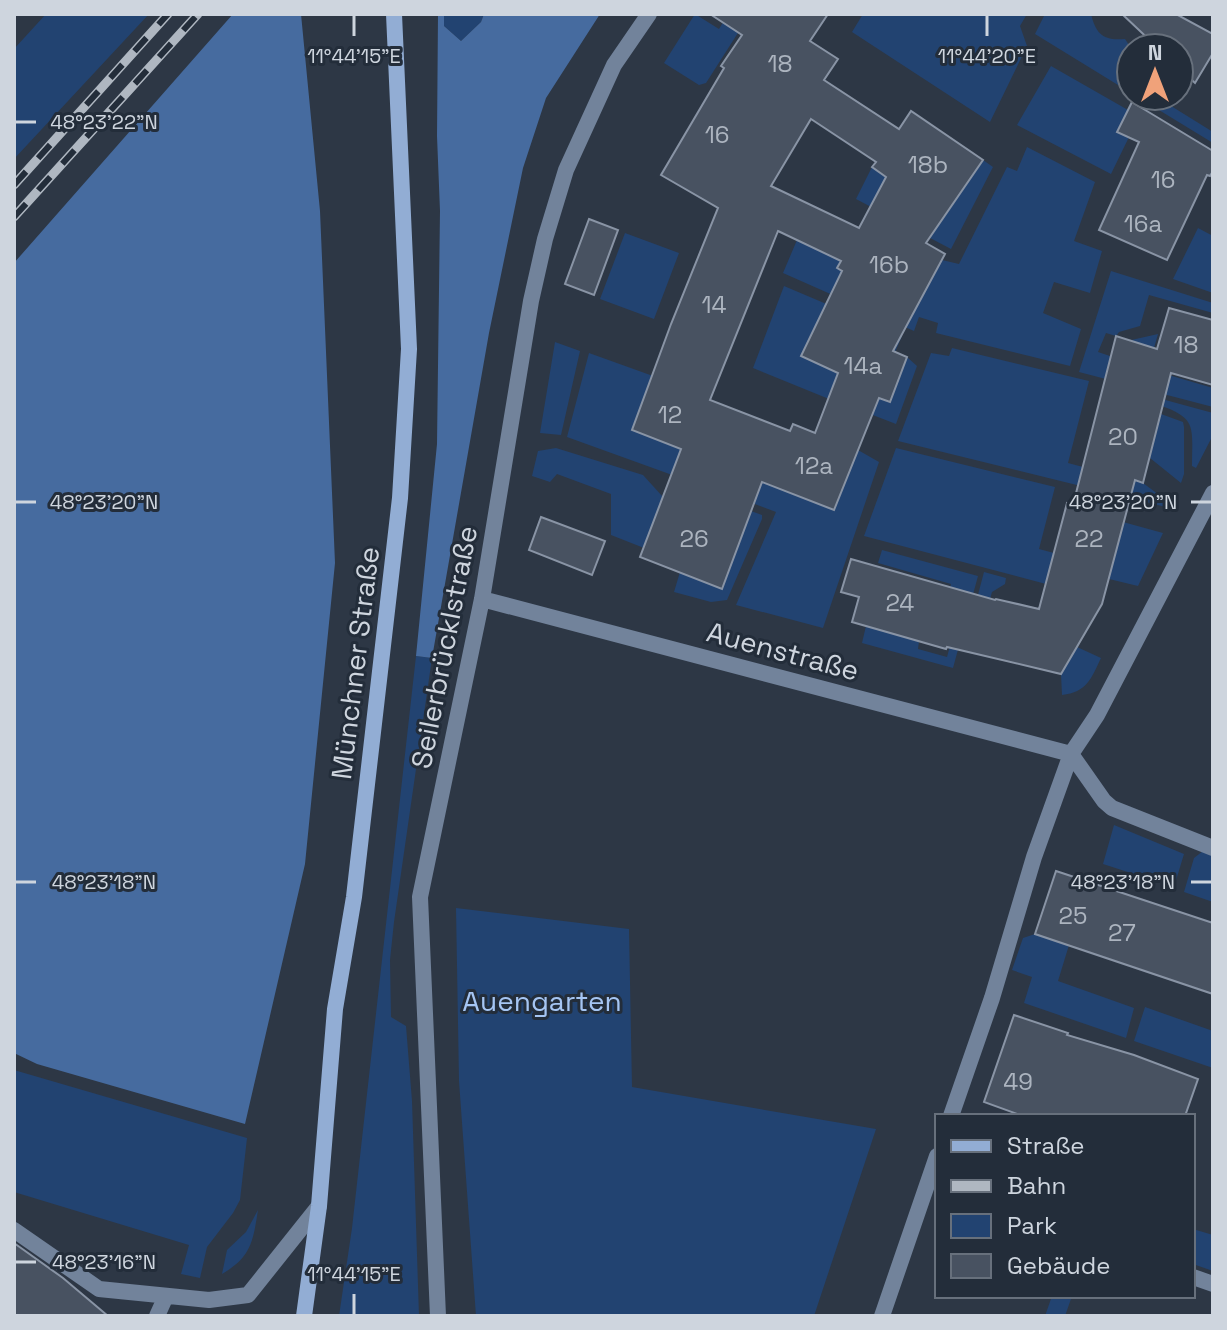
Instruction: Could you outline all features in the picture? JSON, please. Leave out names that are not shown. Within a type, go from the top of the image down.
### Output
[{"type":"main road","name":"Münchner Straße","points":[[304,1316],[319,1206],[335,1009],[354,897],[400,498],[409,349],[394,14]]},
{"type":"street","name":"Seilerbrücklstraße","points":[[438,1316],[420,897],[482,599],[531,301],[545,239],[566,170],[614,65],[649,14]]},
{"type":"street","points":[[952,1114],[992,998],[1034,857],[1071,754],[1097,715],[1208,516],[1213,493]]},
{"type":"street","name":"Auenstraße","points":[[482,599],[1071,754]]},
{"type":"street","points":[[1071,754],[1112,808],[1213,848]]},
{"type":"street","points":[[882,1316],[931,1192],[935,1168]]},
{"type":"street","points":[[14,1230],[99,1289],[209,1300],[248,1295],[319,1206]]},
{"type":"street","points":[[157,1316],[166,1296]]},
{"type":"green space","points":[[46,14],[149,14],[14,159],[14,49]]},
{"type":"green space","points":[[444,14],[484,14],[481,22],[461,41],[444,26]]},
{"type":"green space","points":[[695,14],[719,29],[728,14],[750,14],[706,83],[699,85],[664,63]]},
{"type":"green space","points":[[863,14],[1027,14],[1020,26],[1027,46],[990,122],[852,32]]},
{"type":"green space","points":[[1045,14],[1091,14],[1095,27],[1102,35],[1115,39],[1115,83],[1035,34]]},
{"type":"green space","points":[[1051,66],[1115,103],[1115,112],[1128,112],[1129,137],[1111,174],[1017,125]]},
{"type":"green space","points":[[1162,112],[1181,112],[1213,132],[1213,143]]},
{"type":"green space","points":[[1027,147],[1095,182],[1074,241],[1102,251],[1090,293],[1054,282],[1043,313],[1081,329],[1070,366],[936,333],[938,323],[919,317],[914,331],[783,273],[797,240],[841,260],[837,268],[942,260],[959,264],[1007,167],[1017,171]]},
{"type":"green space","points":[[983,160],[993,167],[951,249],[856,199],[872,167],[945,216]]},
{"type":"green space","points":[[1198,228],[1213,236],[1213,293],[1173,279]]},
{"type":"green space","points":[[625,233],[679,253],[654,319],[600,299]]},
{"type":"green space","points":[[1111,271],[1213,303],[1213,313],[1149,295],[1140,326],[1119,332],[1116,336],[1106,333],[1098,352],[1119,359],[1127,341],[1158,334],[1148,369],[1213,388],[1213,407],[1079,372]]},
{"type":"green space","points":[[784,286],[902,336],[895,352],[801,356],[838,373],[829,399],[753,368]]},
{"type":"green space","points":[[555,342],[580,351],[561,435],[540,433]]},
{"type":"green space","points":[[952,348],[1089,381],[1068,463],[1143,483],[1174,509],[898,441],[931,353],[949,356]]},
{"type":"green space","points":[[589,353],[653,376],[632,430],[687,452],[675,476],[567,437]]},
{"type":"green space","points":[[907,357],[917,366],[896,424],[852,407],[858,390],[890,402]]},
{"type":"green space","points":[[1158,398],[1213,413],[1213,435],[1196,468],[1192,466],[1190,425],[1179,414],[1156,404]]},
{"type":"green space","points":[[1161,414],[1183,422],[1184,474],[1181,483],[1150,458]]},
{"type":"green space","points":[[556,448],[643,475],[663,497],[644,548],[611,535],[611,494],[557,474],[550,482],[532,476],[538,451]]},
{"type":"green space","points":[[896,448],[1055,487],[1039,549],[1054,553],[1046,584],[864,536]]},
{"type":"green space","points":[[858,450],[879,462],[823,628],[736,605],[776,512],[700,483],[692,453],[833,510]]},
{"type":"green space","points":[[677,484],[762,515],[727,600],[711,602],[674,592],[680,572]]},
{"type":"green space","points":[[1123,522],[1163,533],[1138,586],[1109,579]]},
{"type":"green space","points":[[882,550],[978,576],[953,668],[862,643],[866,626],[919,641],[918,649],[947,657],[961,606],[947,602],[951,584],[878,563]]},
{"type":"green space","points":[[984,572],[1006,578],[1005,584],[992,592],[982,628],[970,625]]},
{"type":"green space","points":[[1077,647],[1101,658],[1083,688],[1062,695],[1061,674]]},
{"type":"green space","points":[[416,656],[432,658],[390,960],[391,1017],[406,1026],[412,1101],[419,1316],[339,1316],[352,1228]]},
{"type":"green space","points":[[1114,825],[1184,854],[1174,887],[1103,864]]},
{"type":"green space","points":[[1203,851],[1213,856],[1213,902],[1184,892],[1194,858]]},
{"type":"green space","name":"Auengarten","points":[[456,908],[629,929],[632,1087],[876,1129],[814,1316],[476,1316],[459,1081]]},
{"type":"green space","points":[[1035,934],[1069,945],[1058,981],[1134,1008],[1126,1038],[1024,1003],[1032,977],[1012,970],[1023,938]]},
{"type":"green space","points":[[1145,1007],[1213,1031],[1213,1068],[1134,1041]]},
{"type":"green space","points":[[14,1070],[247,1138],[240,1200],[207,1247],[200,1278],[181,1274],[189,1245],[14,1192]]},
{"type":"green space","points":[[258,1210],[249,1248],[232,1268],[222,1274],[227,1250],[246,1232]]},
{"type":"green space","points":[[1195,1230],[1213,1235],[1213,1271],[1195,1265]]},
{"type":"green space","points":[[1051,1298],[1071,1298],[1065,1316],[1045,1316]]},
{"type":"shaded area","points":[[233,14],[301,14],[320,211],[335,563],[305,864],[245,1124],[37,1064],[14,1053],[14,263]]},
{"type":"shaded area","points":[[438,14],[444,14],[444,26],[461,41],[481,22],[484,14],[600,14],[546,98],[523,168],[489,333],[432,658],[416,656],[437,444],[440,211]]},
{"type":"building","points":[[710,14],[828,14],[810,41],[838,59],[824,80],[899,129],[911,111],[983,160],[926,243],[945,254],[893,351],[907,357],[890,402],[879,398],[834,510],[762,482],[722,589],[640,557],[681,449],[632,430],[718,208],[661,175],[724,68],[721,66],[742,35]],"holes":[[[811,119],[876,162],[872,167],[886,177],[859,228],[771,186]],[[778,231],[841,261],[837,268],[842,271],[801,356],[838,373],[815,433],[793,424],[790,431],[710,400]]]},
{"type":"building","points":[[1122,14],[1176,14],[1213,34],[1213,53],[1195,83],[1195,32],[1141,32]]},
{"type":"building","points":[[1127,112],[1149,112],[1213,151],[1213,171],[1210,176],[1207,175],[1167,260],[1099,230],[1139,142],[1117,132]]},
{"type":"building","points":[[589,219],[618,230],[594,295],[565,284]]},
{"type":"building","points":[[1169,308],[1213,320],[1213,385],[1171,373],[1143,483],[1135,480],[1102,604],[1061,674],[946,649],[852,622],[859,597],[841,592],[851,559],[995,600],[1039,609],[1067,503],[1073,505],[1116,336],[1157,349]]},
{"type":"building","points":[[541,517],[605,541],[592,575],[529,550]]},
{"type":"building","points":[[1056,871],[1213,923],[1213,994],[1035,934]]},
{"type":"building","points":[[1014,1015],[1198,1079],[1186,1114],[1017,1114],[984,1102]]},
{"type":"building","points":[[14,1243],[63,1278],[108,1316],[14,1316]]},
{"type":"railway","points":[[14,185],[168,14]]},
{"type":"railway","points":[[14,217],[198,14]]}]
